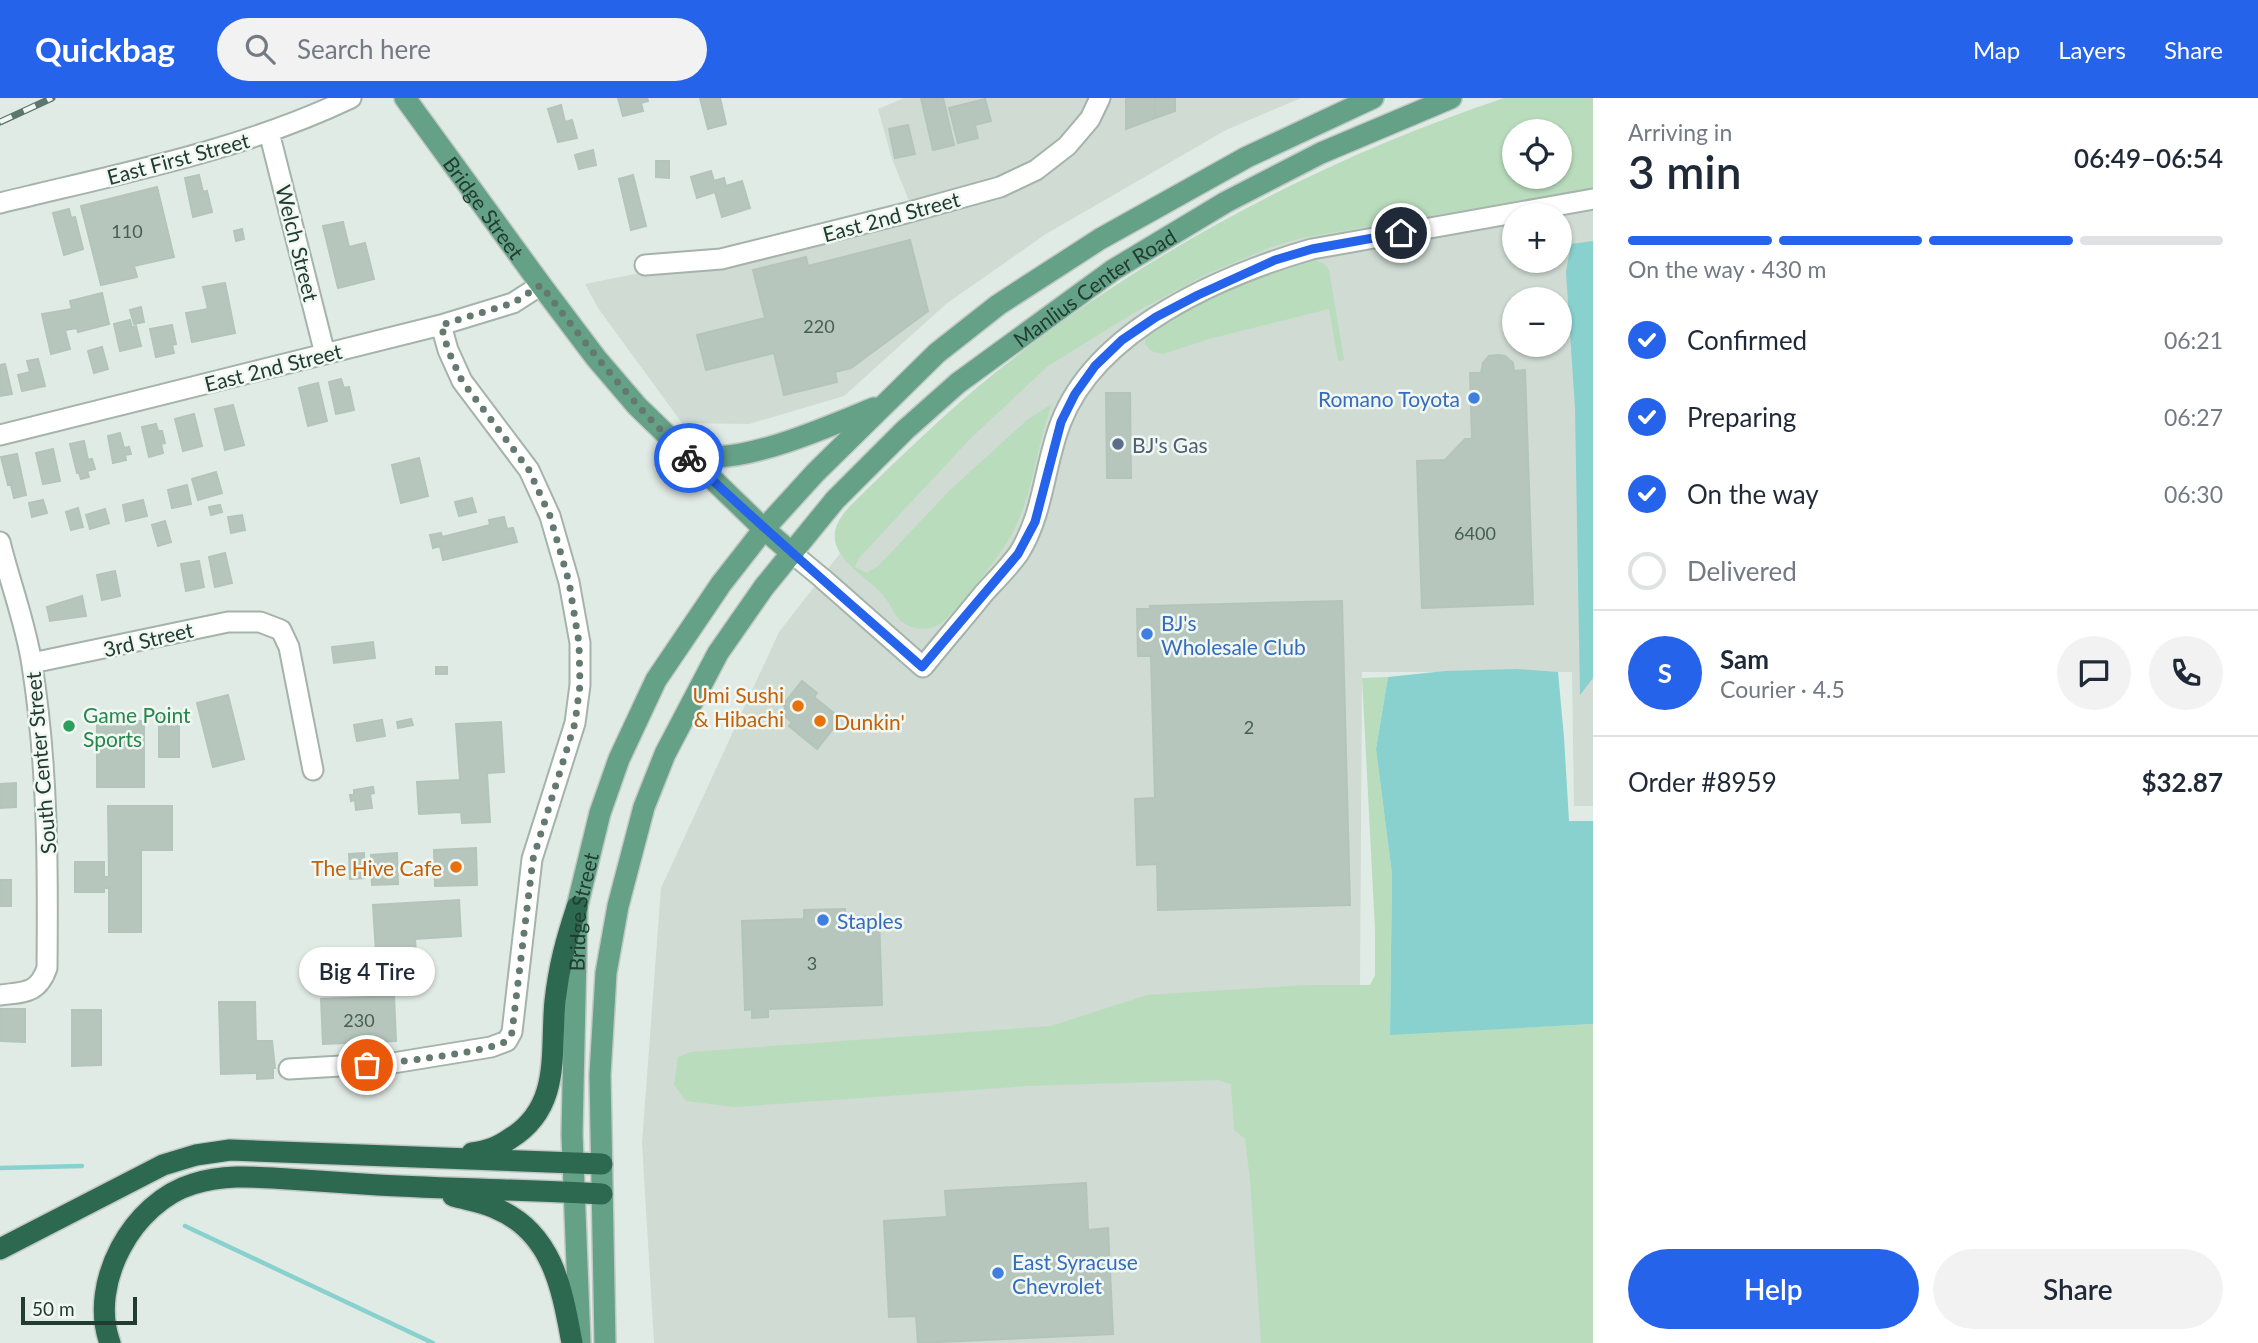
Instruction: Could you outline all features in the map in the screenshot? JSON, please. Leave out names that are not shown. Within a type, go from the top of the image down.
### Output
[{"type":"highway","points":[[431,1158],[490,1151],[520,1132],[541,1110],[552,1069],[560,960],[577,907]]},
{"type":"highway","points":[[0,1248],[163,1165],[196,1155],[230,1150],[602,1164]]},
{"type":"highway","points":[[110,1343],[105,1318],[108,1277],[122,1245],[138,1222],[160,1200],[190,1185],[232,1176],[602,1194]]},
{"type":"highway","points":[[421,1187],[494,1207],[512,1216],[525,1228],[556,1272],[572,1343]]},
{"type":"main road","name":"Bridge Street","points":[[405,98],[596,358],[637,406],[685,454],[793,554],[764,587],[718,653],[665,754],[644,807],[618,906],[606,973],[600,1075],[605,1343]]},
{"type":"main road","name":"Manlius Center Road","points":[[764,529],[815,473],[937,353],[998,305],[1100,239],[1247,157],[1373,98]]},
{"type":"main road","name":"Manlius Center Road","points":[[793,554],[835,500],[913,422],[958,383],[1113,270],[1226,202],[1321,153],[1451,98]]},
{"type":"main road","points":[[685,454],[717,457],[753,451],[819,430],[883,405]]},
{"type":"main road","name":"Bridge Street","points":[[580,1343],[573,1163],[573,1013],[577,907],[597,825],[619,759],[656,680],[721,584],[764,529]]},
{"type":"street","name":"East First Street","points":[[0,203],[158,164],[270,132],[351,98]]},
{"type":"street","name":"East 2nd Street","points":[[645,265],[721,259],[1000,187],[1036,170],[1067,146],[1090,119],[1100,98]]},
{"type":"street","name":"Welch Street","points":[[270,132],[325,354]]},
{"type":"street","name":"Bridge Street","points":[[793,554],[922,667],[1018,554],[1035,522],[1061,422],[1075,394],[1095,366],[1122,340],[1156,317],[1198,295],[1275,260],[1312,249],[1593,199]]},
{"type":"street","name":"East 2nd Street","points":[[0,435],[441,325],[513,303],[541,285]]},
{"type":"street","points":[[289,1069],[405,1061],[491,1047],[507,1041],[512,1032],[533,859],[575,723],[580,685],[579,643],[569,582],[550,516],[529,470],[462,381],[448,350],[441,325]]},
{"type":"street","name":"South Center Street","points":[[0,542],[32,663],[43,757],[48,851],[47,968],[39,985],[26,992],[0,995]]},
{"type":"street","name":"3rd Street","points":[[32,663],[228,622],[265,623],[281,630],[289,647],[313,770]]},
{"type":"shaded area","points":[[904,98],[1301,98],[1226,130],[1046,234],[946,304],[844,396],[749,424],[682,423],[598,308],[585,284],[916,218],[892,159],[878,109]]},
{"type":"shaded area","points":[[1593,181],[1593,806],[1574,806],[1572,672],[1362,672],[1360,984],[1293,1077],[1303,1343],[654,1343],[642,1143],[661,888],[779,632],[855,534],[1045,360],[1220,252],[1551,189],[1572,189],[1572,185]]},
{"type":"green space","points":[[1504,98],[1593,98],[1593,188],[1302,238],[1274,246],[1207,274],[1134,313],[1048,366],[970,439],[859,558],[855,567],[867,573],[878,566],[951,489],[1027,420],[1052,404],[1026,501],[1013,532],[968,596],[936,626],[920,629],[904,623],[882,594],[841,555],[835,533],[839,520],[851,505],[958,404],[1053,328],[1174,249],[1303,180],[1369,150]]},
{"type":"green space","points":[[1309,258],[1323,263],[1329,270],[1344,359],[1342,361],[1338,360],[1329,309],[1209,339],[1163,354],[1151,351],[1145,344],[1146,328],[1235,283]]},
{"type":"green space","points":[[1388,677],[1376,749],[1392,874],[1390,1034],[1593,1024],[1593,1343],[1261,1343],[1245,1139],[1234,1130],[1231,1084],[1217,1080],[1027,1086],[735,1107],[686,1101],[674,1085],[678,1057],[691,1052],[1051,1026],[1147,995],[1307,985],[1370,985],[1375,975],[1375,930],[1362,678]]},
{"type":"water","points":[[1593,241],[1593,678],[1580,695],[1572,287],[1567,287],[1566,273],[1572,273],[1572,244]]},
{"type":"water","points":[[1517,669],[1558,672],[1569,821],[1593,821],[1593,1024],[1390,1035],[1392,874],[1376,749],[1388,677],[1445,671]]},
{"type":"building","points":[[618,98],[647,98],[648,101],[641,103],[643,111],[623,116]]},
{"type":"building","points":[[700,98],[720,98],[726,124],[708,129]]},
{"type":"building","points":[[921,98],[943,98],[954,145],[933,150]]},
{"type":"building","points":[[1126,98],[1155,98],[1155,118],[1126,129]]},
{"type":"building","points":[[1155,98],[1175,98],[1175,111],[1155,118]]},
{"type":"building","points":[[985,99],[991,121],[975,125],[978,138],[958,143],[949,108]]},
{"type":"building","points":[[561,105],[565,122],[572,120],[577,138],[558,142],[548,109]]},
{"type":"building","points":[[908,125],[915,154],[895,158],[889,129]]},
{"type":"building","points":[[593,150],[596,165],[579,169],[575,155]]},
{"type":"building","points":[[656,161],[669,161],[669,178],[656,177]]},
{"type":"building","points":[[711,171],[714,181],[724,178],[726,186],[742,181],[750,208],[722,217],[715,192],[697,198],[691,177]]},
{"type":"building","points":[[199,175],[203,192],[207,191],[212,212],[193,217],[185,178]]},
{"type":"building","points":[[633,175],[646,226],[631,230],[619,179]]},
{"type":"building","points":[[157,187],[174,257],[134,266],[137,277],[101,285],[81,206]]},
{"type":"building","points":[[69,209],[71,218],[75,217],[83,249],[64,255],[53,213]]},
{"type":"building","points":[[343,222],[349,247],[365,243],[374,279],[338,288],[323,226]]},
{"type":"building","points":[[242,229],[244,239],[236,241],[234,231]]},
{"type":"building","points":[[910,240],[928,311],[851,368],[835,372],[837,382],[784,395],[774,353],[706,370],[697,335],[765,318],[753,270],[806,257],[808,266]]},
{"type":"building","points":[[225,283],[235,333],[192,342],[186,313],[208,309],[203,287]]},
{"type":"building","points":[[102,293],[109,324],[78,332],[77,328],[65,330],[70,349],[51,354],[42,314],[72,309],[70,301]]},
{"type":"building","points":[[141,307],[144,322],[134,324],[130,310]]},
{"type":"building","points":[[130,320],[132,328],[136,326],[141,346],[120,351],[114,324]]},
{"type":"building","points":[[172,325],[176,344],[172,345],[174,353],[156,357],[150,329]]},
{"type":"building","points":[[102,347],[108,369],[94,373],[88,351]]},
{"type":"building","points":[[1489,356],[1506,357],[1513,363],[1514,371],[1525,370],[1533,604],[1422,608],[1417,461],[1445,460],[1465,439],[1472,439],[1470,373],[1481,373],[1483,363]]},
{"type":"building","points":[[38,359],[45,386],[22,391],[18,375],[30,372],[27,361]]},
{"type":"building","points":[[5,364],[12,394],[0,396],[0,365]]},
{"type":"building","points":[[341,379],[344,388],[349,387],[354,410],[336,414],[329,382]]},
{"type":"building","points":[[318,383],[327,421],[308,426],[299,388]]},
{"type":"building","name":"BJ's Gas","points":[[1106,393],[1130,393],[1131,478],[1107,478]]},
{"type":"building","points":[[233,405],[244,445],[225,450],[215,409]]},
{"type":"building","points":[[194,414],[202,446],[183,451],[175,419]]},
{"type":"building","points":[[156,424],[158,431],[162,431],[165,443],[161,444],[163,453],[149,457],[142,427]]},
{"type":"building","points":[[120,433],[124,448],[129,447],[131,454],[125,455],[126,460],[113,463],[108,436]]},
{"type":"building","points":[[84,441],[88,460],[92,459],[95,469],[87,471],[89,477],[81,479],[70,444]]},
{"type":"building","points":[[53,449],[60,481],[43,484],[36,453]]},
{"type":"building","points":[[17,454],[26,495],[14,498],[1,457]]},
{"type":"building","points":[[419,458],[428,496],[401,503],[392,465]]},
{"type":"building","points":[[216,472],[222,493],[198,500],[192,479]]},
{"type":"building","points":[[187,485],[191,504],[172,508],[168,490]]},
{"type":"building","points":[[472,498],[476,512],[459,516],[455,502]]},
{"type":"building","points":[[43,500],[47,513],[32,517],[29,503]]},
{"type":"building","points":[[143,500],[147,516],[126,521],[123,505]]},
{"type":"building","points":[[220,505],[222,512],[211,515],[209,507]]},
{"type":"building","points":[[78,508],[83,527],[71,530],[66,512]]},
{"type":"building","points":[[105,509],[109,523],[90,529],[86,515]]},
{"type":"building","points":[[242,515],[245,530],[231,533],[228,517]]},
{"type":"building","points":[[504,517],[507,529],[513,528],[517,542],[443,560],[440,546],[433,548],[430,535],[441,533],[442,537],[490,525],[489,520]]},
{"type":"building","points":[[165,521],[171,542],[158,546],[152,525]]},
{"type":"building","points":[[225,553],[232,583],[215,587],[209,557]]},
{"type":"building","points":[[199,561],[204,587],[186,591],[181,564]]},
{"type":"building","points":[[115,571],[120,596],[102,600],[97,575]]},
{"type":"building","points":[[82,596],[86,616],[50,621],[47,607]]},
{"type":"building","points":[[1342,601],[1350,905],[1158,910],[1157,864],[1137,865],[1135,799],[1155,798],[1151,656],[1138,656],[1137,609],[1150,609],[1150,606]]},
{"type":"building","points":[[373,642],[375,658],[334,663],[332,647]]},
{"type":"building","points":[[436,667],[447,667],[447,674],[436,674]]},
{"type":"building","points":[[802,681],[817,693],[814,697],[841,719],[817,749],[789,726],[792,722],[780,713]]},
{"type":"building","points":[[228,695],[244,759],[213,767],[197,703]]},
{"type":"building","points":[[159,713],[179,713],[179,757],[159,757]]},
{"type":"building","points":[[411,719],[413,725],[398,728],[397,722]]},
{"type":"building","points":[[382,720],[385,736],[357,741],[354,725]]},
{"type":"building","points":[[97,721],[144,721],[144,787],[97,787]]},
{"type":"building","points":[[501,722],[504,772],[487,773],[490,822],[462,823],[461,812],[419,814],[417,782],[460,780],[456,724]]},
{"type":"building","points":[[16,783],[16,807],[1,808],[0,784]]},
{"type":"building","points":[[373,787],[374,793],[370,794],[372,808],[356,810],[355,800],[351,801],[350,795],[354,795],[354,790]]},
{"type":"building","points":[[108,806],[172,806],[172,850],[141,850],[141,932],[109,932],[109,888],[104,888],[104,892],[75,892],[75,862],[104,862],[104,877],[109,877]]},
{"type":"building","points":[[476,848],[477,885],[435,886],[434,850]]},
{"type":"building","points":[[364,853],[365,878],[350,879],[349,854]]},
{"type":"building","points":[[397,853],[398,884],[372,885],[371,855]]},
{"type":"building","points":[[0,880],[11,880],[11,906],[0,906]]},
{"type":"building","points":[[459,900],[461,936],[415,939],[417,967],[377,969],[373,905]]},
{"type":"building","points":[[845,909],[845,917],[879,916],[882,1005],[768,1009],[768,1017],[752,1018],[752,1009],[745,1010],[742,921],[804,919],[804,910]]},
{"type":"building","points":[[394,996],[396,1041],[323,1044],[321,999]]},
{"type":"building","points":[[219,1002],[255,1002],[256,1041],[272,1041],[275,1068],[273,1078],[257,1079],[257,1073],[221,1074]]},
{"type":"building","points":[[0,1009],[25,1009],[25,1042],[0,1041]]},
{"type":"building","points":[[72,1010],[101,1010],[101,1065],[72,1066]]},
{"type":"building","name":"East Syracuse Chevrolet","points":[[1086,1183],[1088,1230],[1108,1228],[1113,1334],[918,1343],[916,1316],[889,1317],[884,1221],[947,1217],[945,1191]]},
{"type":"waterway","points":[[0,1168],[82,1166]]},
{"type":"waterway","points":[[185,1226],[433,1343]]},
{"type":"railway","points":[[0,122],[52,98]]},
{"type":"way so far","points":[[367,1065],[491,1047],[507,1041],[512,1032],[533,859],[575,723],[580,685],[579,643],[569,582],[550,516],[529,470],[462,381],[448,350],[441,325],[513,303],[541,285],[596,358],[637,406],[689,458]]},
{"type":"place","name":"Romano Toyota","points":[[1474,398]]},
{"type":"place","name":"BJ's Gas","points":[[1118,444]]},
{"type":"place","name":"BJ's Wholesale Club","points":[[1147,634]]},
{"type":"place","name":"Umi Sushi & Hibachi","points":[[798,706]]},
{"type":"place","name":"Dunkin'","points":[[820,721]]},
{"type":"place","name":"Game Point Sports","points":[[69,726]]},
{"type":"place","name":"The Hive Cafe","points":[[456,867]]},
{"type":"place","name":"Staples","points":[[823,920]]},
{"type":"place","name":"Big 4 Tire","points":[[367,1065]]},
{"type":"place","name":"East Syracuse Chevrolet","points":[[998,1273]]},
{"type":"route","points":[[689,458],[764,529],[922,667],[1018,554],[1035,522],[1061,422],[1075,394],[1095,366],[1122,340],[1156,317],[1219,284],[1275,260],[1312,249],[1401,233]]}]
